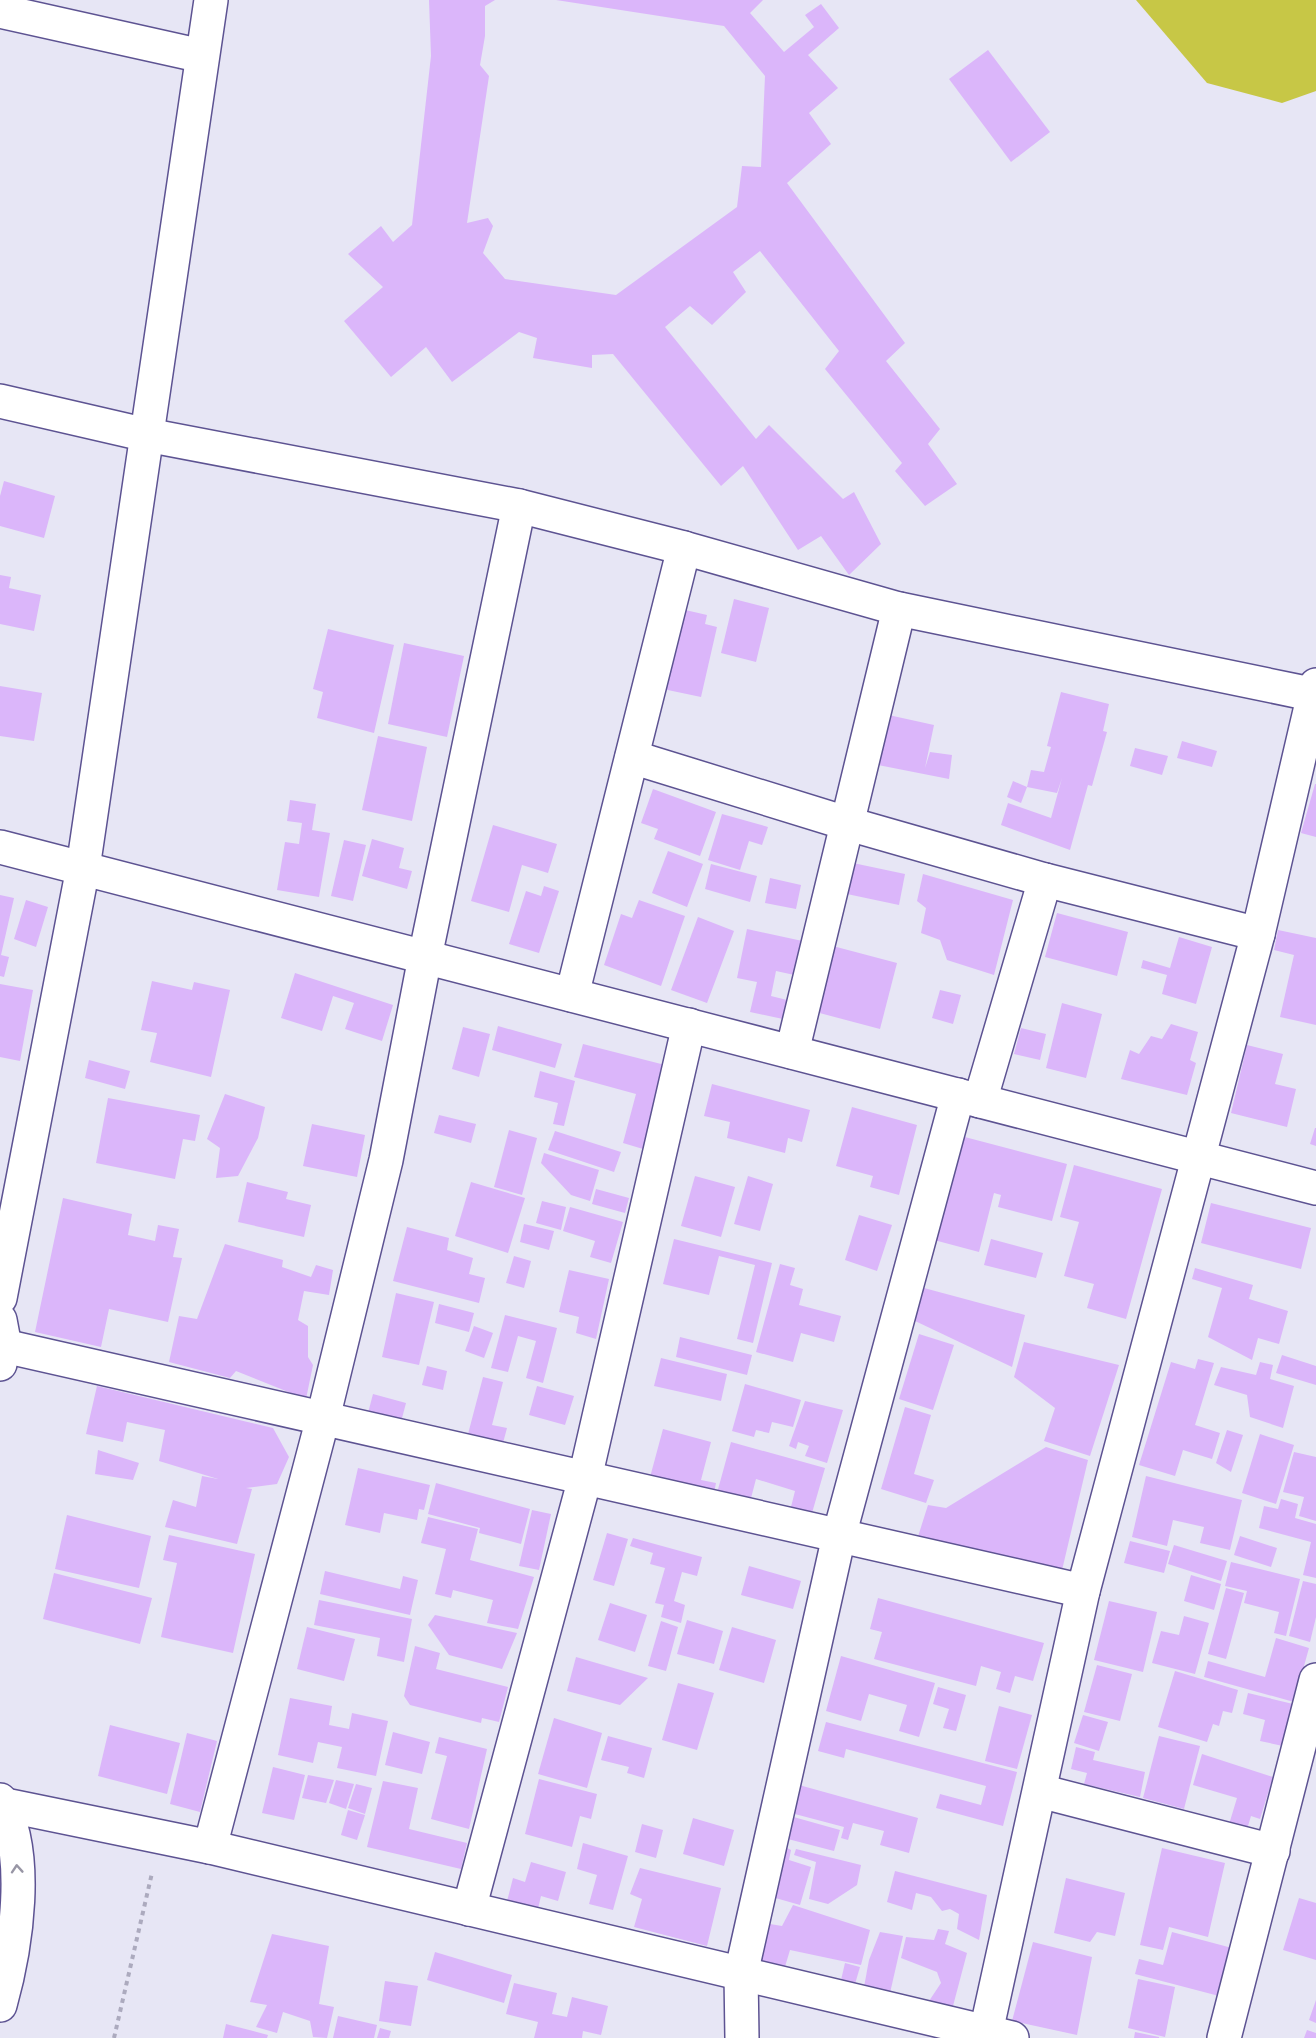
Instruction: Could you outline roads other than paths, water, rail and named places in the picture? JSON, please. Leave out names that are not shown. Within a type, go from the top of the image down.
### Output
[{"type":"street","points":[[1,1288],[83,868],[211,0]]},
{"type":"street","points":[[0,11],[202,56]]},
{"type":"street","points":[[0,401],[147,435],[519,506],[684,548],[899,609],[1315,692],[1258,934],[1083,1591],[1040,1791],[999,2035],[210,1847],[1,1803]]},
{"type":"street","points":[[210,1847],[324,1418],[386,1160],[425,957],[519,506]]},
{"type":"street","points":[[572,995],[684,548]]},
{"type":"street","points":[[792,1052],[849,824],[899,609]]},
{"type":"street","points":[[632,757],[849,824],[1045,880],[1258,934]]},
{"type":"street","points":[[0,847],[1316,1188]]},
{"type":"street","points":[[742,2038],[741,1974],[839,1536],[969,1098],[1045,880]]},
{"type":"street","points":[[469,1909],[585,1478],[689,1025]]},
{"type":"street","points":[[1,1343],[1083,1591]]},
{"type":"street","points":[[1224,2038],[1316,1680]]},
{"type":"street","points":[[1040,1791],[1273,1851]]},
{"type":"street","points":[[0,2005],[5,1985],[18,1888],[11,1827],[1,1803]]}]
